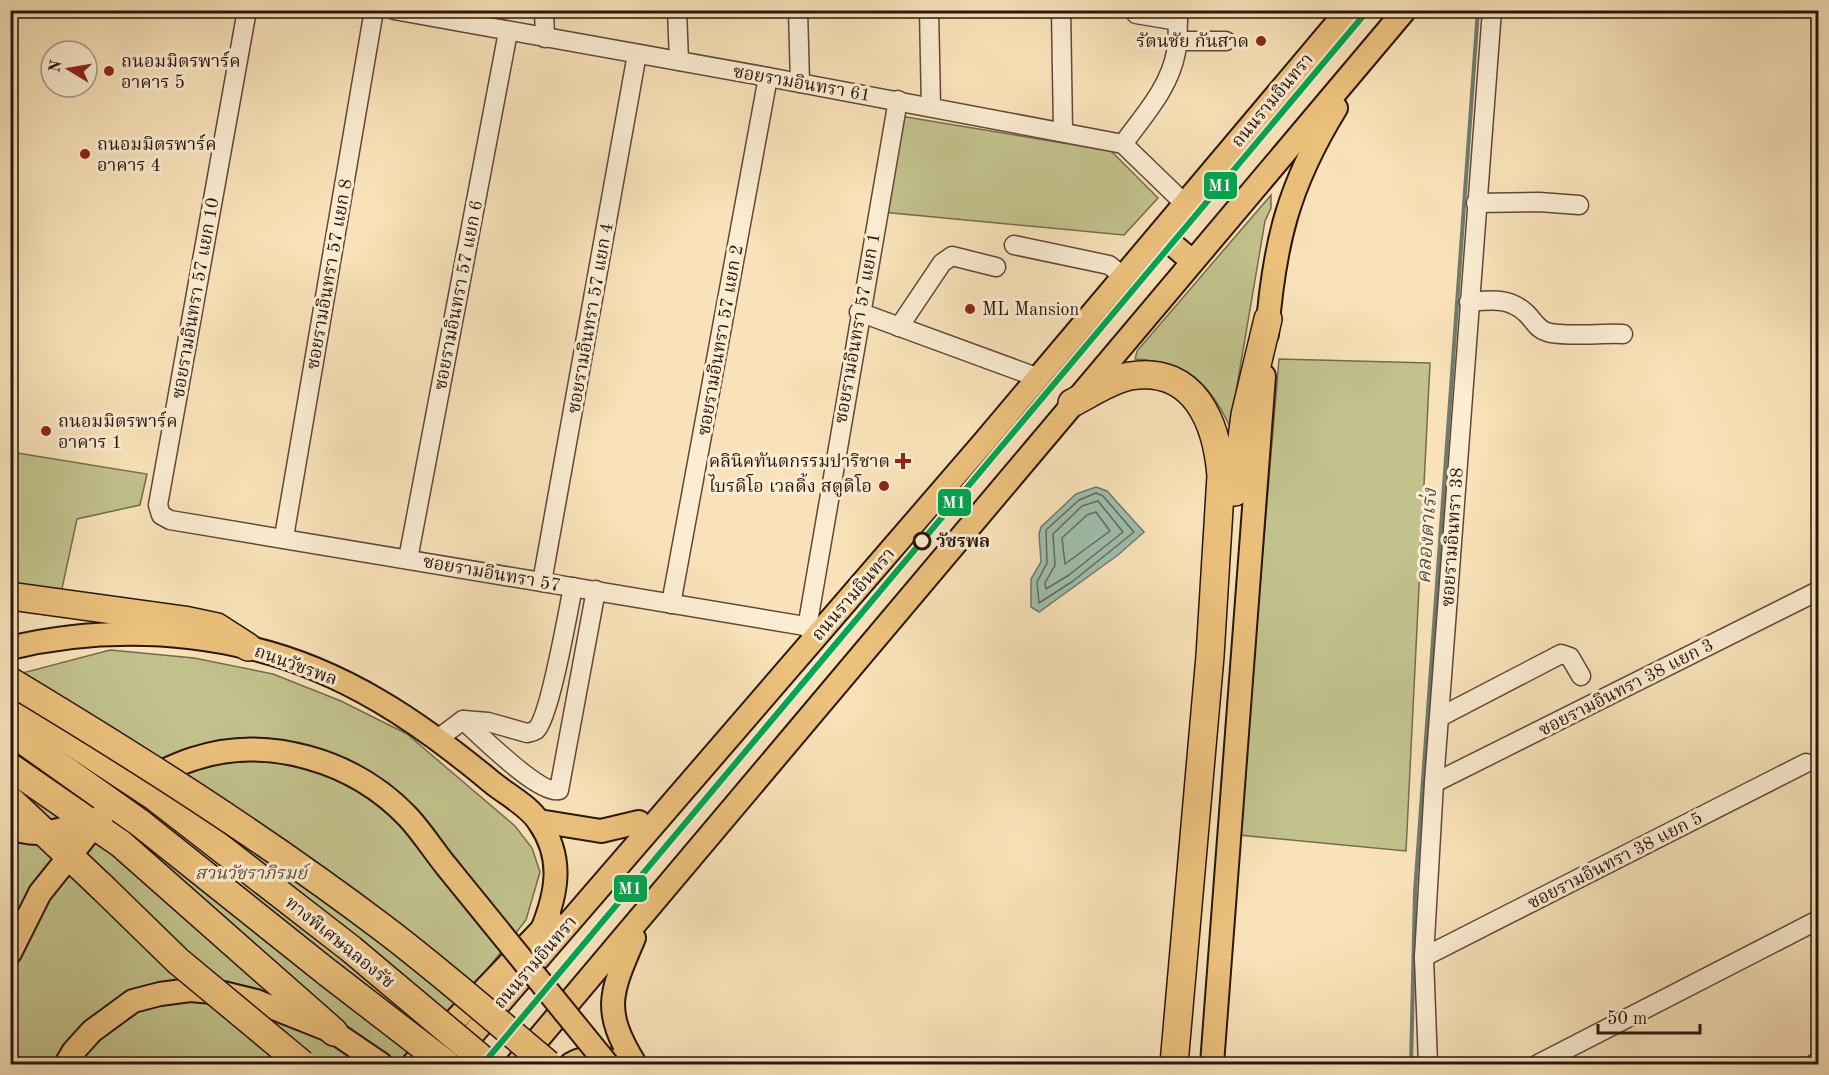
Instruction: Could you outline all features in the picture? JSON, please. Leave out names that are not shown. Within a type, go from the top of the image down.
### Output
[{"type":"highway","points":[[1188,1065],[1229,715],[1239,460],[1255,370],[1268,319]]},
{"type":"highway","points":[[1072,403],[1114,381],[1145,375],[1164,377],[1179,384],[1193,395],[1205,410],[1214,429],[1221,476],[1210,656],[1174,1065]]},
{"type":"highway","points":[[10,596],[195,622],[217,627],[248,647]]},
{"type":"highway","points":[[10,681],[133,755],[266,844],[382,928],[548,1065]]},
{"type":"highway","name":"ทางพิเศษฉลองรัช","points":[[10,701],[155,797],[351,949],[488,1065]]},
{"type":"highway","name":"ทางพิเศษฉลองรัช","points":[[10,731],[140,823],[446,1065]]},
{"type":"highway","points":[[10,767],[121,844],[334,1032]]},
{"type":"highway","points":[[10,800],[178,961],[302,1065]]},
{"type":"main road","name":"ถนนรามอินทรา","points":[[446,1065],[751,710],[815,628],[1039,378],[1348,10]]},
{"type":"main road","points":[[518,1065],[1072,403],[1405,10]]},
{"type":"main road","points":[[1268,319],[1273,274],[1288,204],[1313,147],[1375,46]]},
{"type":"main road","points":[[1160,234],[1192,261]]},
{"type":"main road","name":"ถนนวัชรพล","points":[[10,648],[66,638],[158,634],[248,647],[304,664],[389,705],[439,738],[539,821],[550,846],[557,877],[554,900],[542,930]]},
{"type":"main road","points":[[413,1065],[542,930],[688,769],[751,710]]},
{"type":"main road","points":[[1212,1065],[1229,715]]},
{"type":"main road","points":[[10,953],[40,893],[98,818],[139,782],[194,758],[245,749],[296,754],[328,763],[358,776],[408,817],[607,1065]]},
{"type":"main road","points":[[10,827],[22,832],[41,835],[98,818]]},
{"type":"main road","points":[[539,821],[601,831],[639,822]]},
{"type":"main road","points":[[635,1065],[617,1035],[612,1009],[615,987],[643,917]]},
{"type":"main road","points":[[66,1065],[73,1052],[92,1031],[133,1001],[190,990],[223,993],[256,1000],[334,1032],[381,1065]]},
{"type":"main road","points":[[571,1065],[579,1060],[602,1057],[622,1065]]},
{"type":"street","name":"ซอยรามอินทรา 57 แยก 10","points":[[161,515],[158,506],[247,10]]},
{"type":"street","name":"ซอยรามอินทรา 57 แยก 8","points":[[284,537],[374,10]]},
{"type":"street","points":[[544,10],[545,38]]},
{"type":"street","points":[[677,10],[679,61]]},
{"type":"street","points":[[798,10],[800,83]]},
{"type":"street","points":[[929,10],[932,107]]},
{"type":"street","points":[[1060,10],[1063,131]]},
{"type":"street","name":"ซอยรามอินทรา 38","points":[[1428,1065],[1424,957],[1434,783],[1492,10]]},
{"type":"street","name":"ซอยรามอินทรา 61","points":[[403,11],[508,32],[898,100],[1123,144]]},
{"type":"street","points":[[1136,14],[1178,16],[1178,41],[1171,72],[1157,97],[1123,144],[1185,204]]},
{"type":"street","name":"ซอยรามอินทรา 57 แยก 6","points":[[408,559],[508,32]]},
{"type":"street","points":[[1178,41],[1226,42]]},
{"type":"street","name":"ซอยรามอินทรา 57 แยก 4","points":[[542,582],[637,54]]},
{"type":"street","name":"ซอยรามอินทรา 57 แยก 2","points":[[671,604],[768,76]]},
{"type":"street","name":"ซอยรามอินทรา 57 แยก 1","points":[[815,628],[859,312],[898,100]]},
{"type":"street","points":[[1476,202],[1539,202],[1579,205]]},
{"type":"street","points":[[1014,244],[1109,265],[1123,276]]},
{"type":"street","points":[[899,327],[942,263],[952,256],[996,267]]},
{"type":"street","points":[[1469,302],[1499,299],[1515,305],[1527,314],[1536,326],[1548,333],[1623,334]]},
{"type":"street","points":[[859,312],[1039,378]]},
{"type":"street","name":"ซอยรามอินทรา 57","points":[[161,515],[170,520],[284,537],[815,628]]},
{"type":"street","points":[[439,738],[463,720],[488,722],[527,734],[536,730],[542,721],[551,689],[573,586]]},
{"type":"street","points":[[463,720],[536,782],[551,791],[559,790],[596,590]]},
{"type":"street","name":"ซอยรามอินทรา 38 แยก 3","points":[[1434,783],[1818,591]]},
{"type":"street","points":[[1440,717],[1562,654],[1570,657],[1581,676]]},
{"type":"street","name":"ซอยรามอินทรา 38 แยก 5","points":[[1424,957],[1806,763]]},
{"type":"street","points":[[1538,1065],[1818,920]]},
{"type":"street","points":[[1814,1065],[1818,1062]]},
{"type":"green space","points":[[900,116],[1111,151],[1158,198],[1124,235],[882,212]]},
{"type":"green space","points":[[1271,195],[1271,208],[1265,221],[1230,427],[1213,397],[1194,377],[1168,364],[1135,359],[1137,351]]},
{"type":"green space","points":[[1279,359],[1430,363],[1406,851],[1239,835]]},
{"type":"green space","points":[[11,452],[147,474],[140,505],[77,519],[60,598],[11,591]]},
{"type":"green space","name":"สวนวัชราภิรมย์","points":[[110,650],[194,658],[273,674],[341,701],[407,734],[515,826],[532,848],[540,872],[526,920],[413,1064],[11,1064],[10,840],[32,842],[11,816],[11,676]]},
{"type":"water","points":[[1096,487],[1107,491],[1144,532],[1118,555],[1039,612],[1031,607],[1031,579],[1041,562],[1039,534],[1041,527],[1076,494]]},
{"type":"waterway","name":"คลองตาเร่ง","points":[[1411,1064],[1415,892],[1478,10]]},
{"type":"transit line","name":"M1","points":[[483,1064],[1368,10]]},
{"type":"place","name":"รัตนชัย กันสาด","points":[[1261,41]]},
{"type":"place","name":"ถนอมมิตรพาร์ค อาคาร 5","points":[[109,71]]},
{"type":"place","name":"ถนอมมิตรพาร์ค อาคาร 4","points":[[85,154]]},
{"type":"place","name":"ML Mansion","points":[[970,309]]},
{"type":"place","name":"ถนอมมิตรพาร์ค อาคาร 1","points":[[46,431]]},
{"type":"place","name":"คลินิคทันตกรรมปาริชาต","points":[[903,461]]},
{"type":"place","name":"ไบรดิโอ เวลดิ้ง สตูดิโอ","points":[[884,486]]},
{"type":"place","name":"วัชรพล","points":[[922,541]]}]
